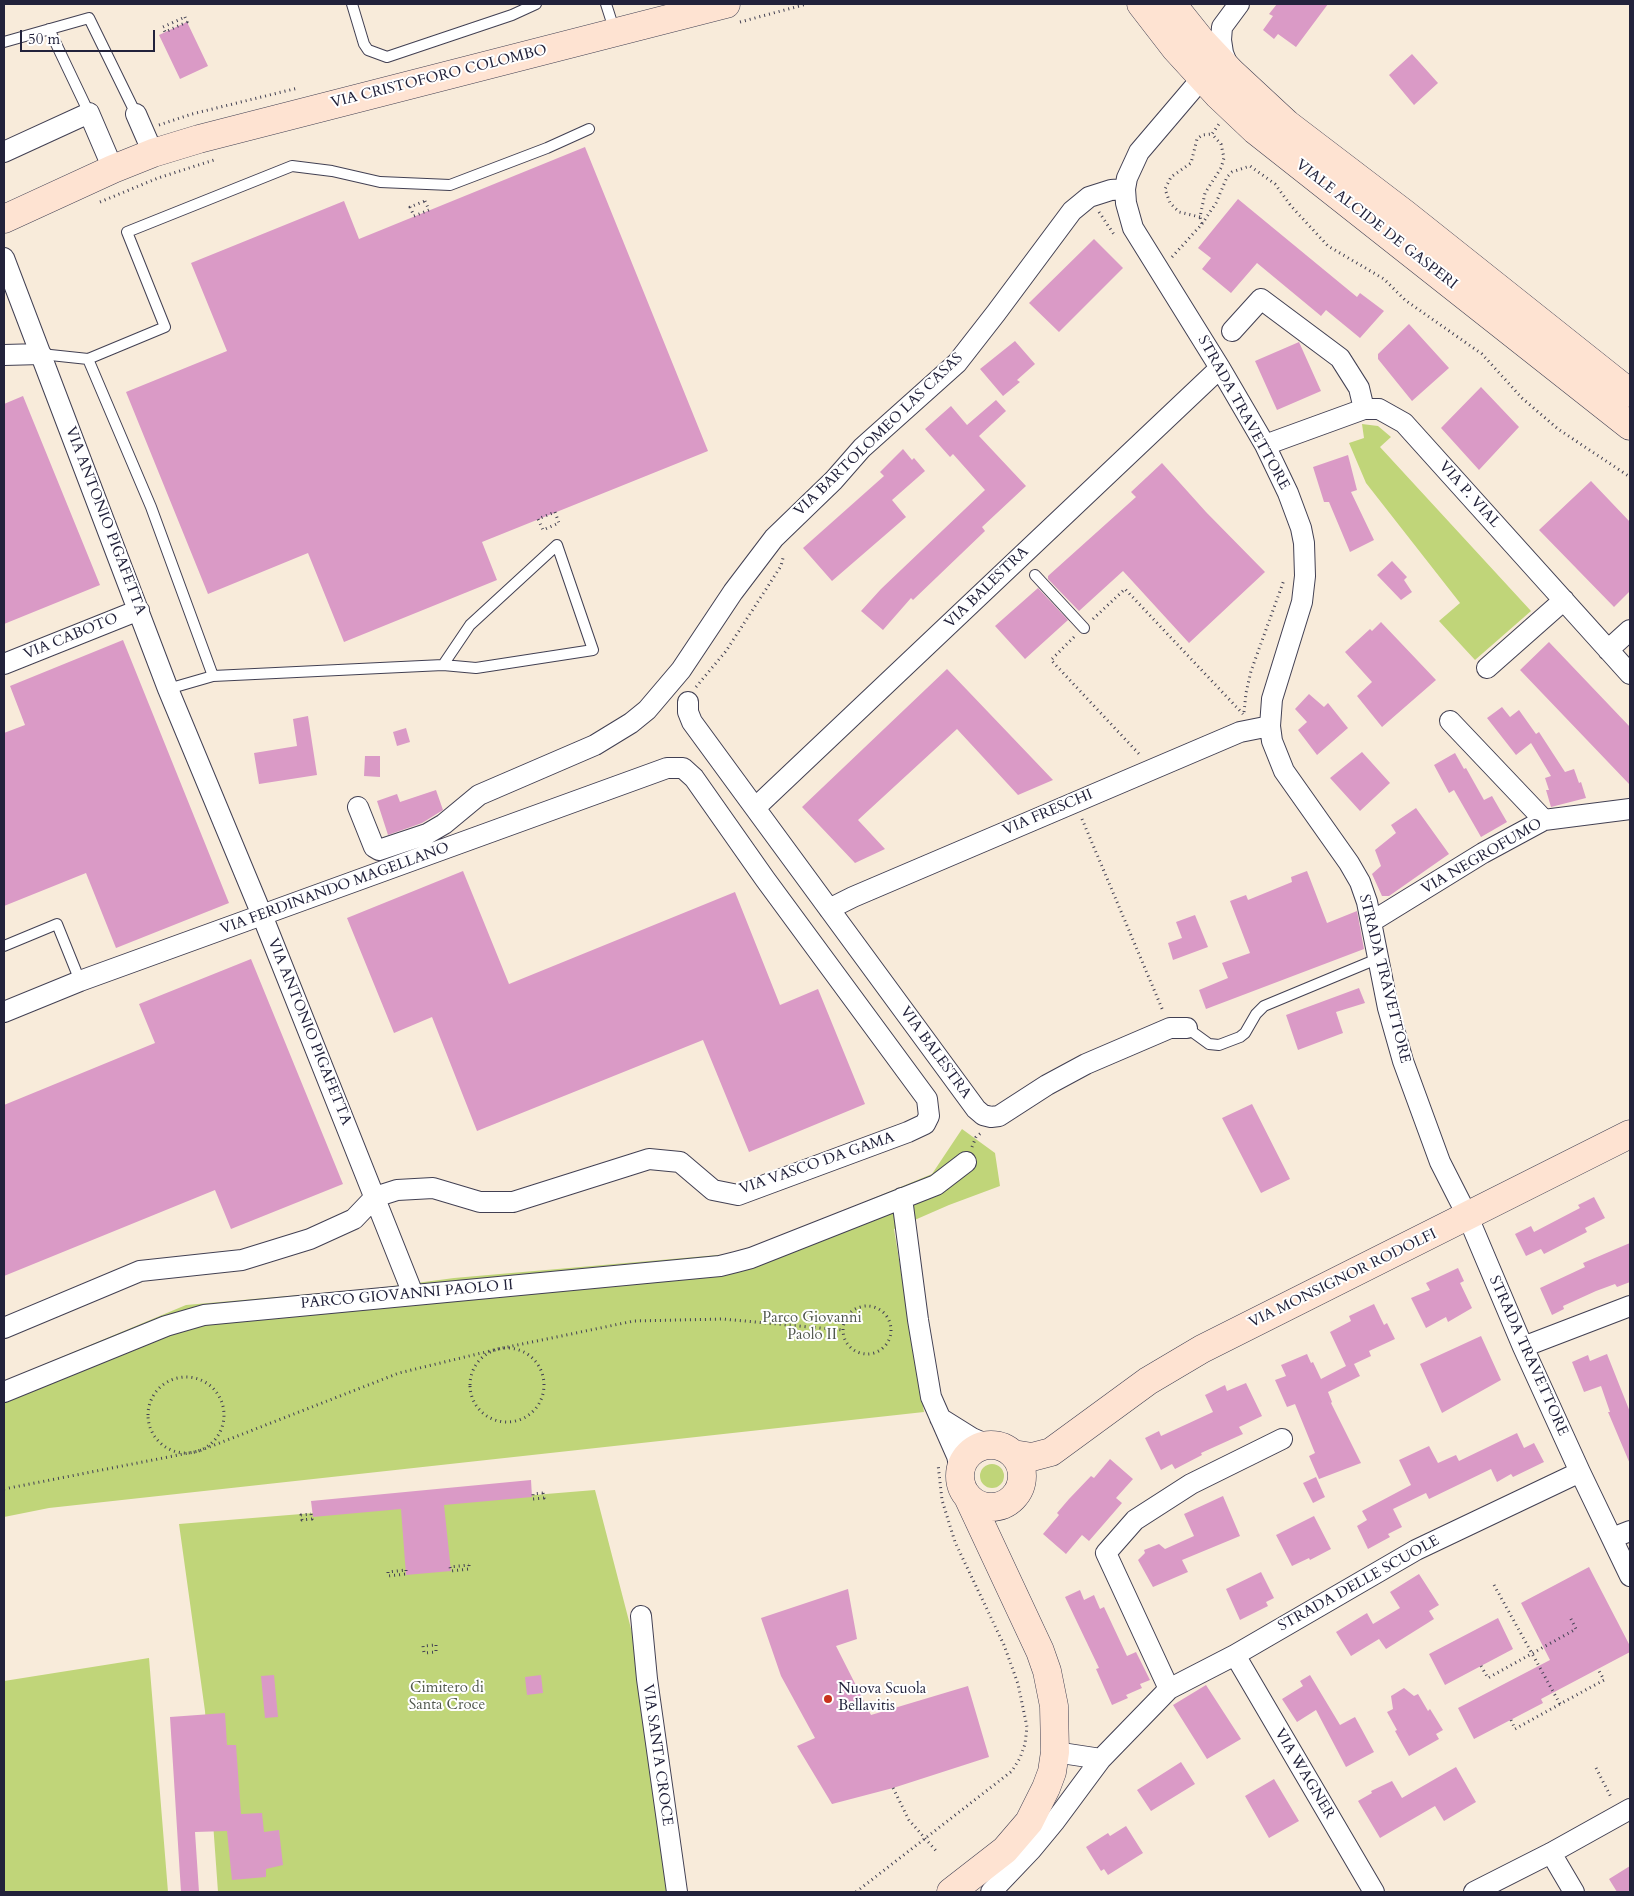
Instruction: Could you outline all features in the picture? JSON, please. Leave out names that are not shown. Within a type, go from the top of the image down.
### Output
[{"type":"main road","name":"VIALE ALCIDE DE GASPERI","points":[[1141,4],[1175,48],[1202,78],[1232,109],[1279,150],[1545,357],[1630,426]]},
{"type":"main road","name":"VIALE ALCIDE DE GASPERI","points":[[1172,4],[1200,39],[1231,72],[1305,139],[1405,214],[1630,393]]},
{"type":"main road","name":"VIA CRISTOFORO COLOMBO","points":[[4,219],[153,153],[209,136],[615,33],[730,14]]},
{"type":"main road","name":"VIA MONSIGNOR RODOLFI","points":[[988,1445],[1006,1449],[1013,1454],[1032,1457],[1051,1452],[1148,1381],[1202,1349],[1630,1134]]},
{"type":"main road","name":"VIA MONSIGNOR RODOLFI","points":[[968,1497],[974,1502],[988,1506],[1002,1504],[1066,1442]]},
{"type":"main road","points":[[951,1892],[1005,1850],[1029,1822],[1052,1772],[1055,1752],[1054,1706],[1048,1671],[968,1497],[962,1489],[960,1479],[950,1466],[964,1460],[970,1452],[978,1447],[988,1445]]},
{"type":"main road","points":[[1013,1454],[1021,1471],[1015,1491]]},
{"type":"main road","name":"VIA MONSIGNOR RODOLFI","points":[[990,1544],[999,1514],[1015,1491]]},
{"type":"street","points":[[1231,72],[1223,53],[1222,27],[1238,4]]},
{"type":"street","name":"STRADA TRAVETTORE","points":[[1202,78],[1139,152],[1131,166],[1125,189],[1128,215],[1133,228],[1220,368],[1265,445],[1295,511],[1304,543],[1306,576],[1302,602],[1275,684],[1270,713],[1270,726],[1274,747],[1284,771],[1298,794],[1360,882],[1367,902],[1388,1008],[1403,1061],[1440,1162],[1468,1217],[1523,1347],[1630,1576]]},
{"type":"street","points":[[4,152],[89,113],[114,169]]},
{"type":"street","points":[[136,114],[153,153]]},
{"type":"street","name":"VIA BARTOLOMEO LAS CASAS","points":[[358,806],[374,847],[379,850],[427,834],[444,824],[479,795],[596,745],[631,723],[647,710],[681,670],[733,592],[774,538],[834,480],[862,448],[956,363],[996,314],[1072,211],[1089,197],[1111,190],[1125,189]]},
{"type":"street","name":"VIA ANTONIO PIGAFETTA","points":[[4,258],[168,688],[262,915],[413,1294]]},
{"type":"street","points":[[1232,331],[1261,299],[1340,358],[1359,388],[1364,409],[1265,445]]},
{"type":"street","points":[[4,355],[41,354]]},
{"type":"street","name":"VIA BALESTRA","points":[[755,808],[1220,368]]},
{"type":"street","name":"VIA P. VIAL","points":[[1364,409],[1379,409],[1404,423],[1630,674]]},
{"type":"street","points":[[1487,668],[1564,600]]},
{"type":"street","name":"VIA CABOTO","points":[[4,664],[139,610]]},
{"type":"street","points":[[1608,650],[1630,630]]},
{"type":"street","name":"VIA BALESTRA","points":[[692,697],[688,712],[692,722],[976,1109],[983,1115],[990,1117],[999,1116],[1047,1085],[1086,1064],[1178,1028]]},
{"type":"street","points":[[1450,722],[1544,820]]},
{"type":"street","name":"VIA FRESCHI","points":[[829,909],[862,893],[1240,732],[1270,726]]},
{"type":"street","name":"VIA FERDINANDO MAGELLANO","points":[[4,1012],[80,981],[667,768]]},
{"type":"street","name":"VIA VASCO DA GAMA","points":[[4,1328],[140,1271],[242,1260],[310,1239],[354,1219],[375,1197],[397,1190],[433,1188],[480,1202],[513,1202],[649,1159],[680,1162],[713,1190],[738,1194],[908,1132],[925,1124],[929,1116],[927,1099],[765,879],[694,778],[683,768],[667,768]]},
{"type":"street","name":"VIA NEGROFUMO","points":[[1371,922],[1483,853],[1544,820],[1630,809]]},
{"type":"street","name":"PARCO GIOVANNI PAOLO II","points":[[4,1392],[184,1320],[226,1312],[720,1266],[751,1258],[936,1185],[966,1162]]},
{"type":"street","points":[[902,1198],[918,1320],[931,1397],[940,1418],[950,1466]]},
{"type":"street","points":[[1523,1347],[1630,1306]]},
{"type":"street","points":[[940,1418],[972,1438],[988,1445]]},
{"type":"street","points":[[1169,1689],[1106,1553],[1135,1520],[1191,1484],[1282,1439]]},
{"type":"street","name":"STRADA DELLE SCUOLE","points":[[991,1892],[1055,1821],[1101,1759],[1169,1689],[1235,1655],[1416,1550],[1580,1472]]},
{"type":"street","points":[[1612,1538],[1630,1531]]},
{"type":"street","name":"VIA SANTA CROCE","points":[[641,1616],[647,1679],[677,1892]]},
{"type":"street","name":"VIA WAGNER","points":[[1235,1655],[1374,1892]]},
{"type":"street","points":[[1055,1752],[1101,1759]]},
{"type":"street","points":[[1474,1892],[1551,1853],[1625,1812]]},
{"type":"street","points":[[1551,1853],[1574,1892]]},
{"type":"lane","points":[[352,4],[364,44],[368,50],[386,57],[512,15],[536,4]]},
{"type":"lane","points":[[606,4],[615,33]]},
{"type":"lane","points":[[4,42],[89,18],[136,114]]},
{"type":"lane","points":[[50,29],[89,113]]},
{"type":"lane","points":[[41,354],[88,359],[165,327],[127,232],[292,166],[332,171],[380,182],[450,185],[547,148],[589,129]]},
{"type":"lane","points":[[88,359],[151,507],[213,676]]},
{"type":"lane","points":[[168,688],[213,676],[443,666],[476,668],[593,650],[557,545],[470,625],[443,666]]},
{"type":"lane","points":[[1035,576],[1084,628]]},
{"type":"lane","points":[[4,946],[57,924],[80,981]]},
{"type":"lane","points":[[1178,1028],[1209,1044],[1219,1045],[1240,1038],[1245,1034],[1256,1014],[1264,1006],[1377,959]]},
{"type":"path","points":[[730,14],[807,4]]},
{"type":"path","points":[[185,17],[187,22],[166,32],[163,27],[185,17]]},
{"type":"path","points":[[1200,217],[1179,212],[1170,203],[1165,189],[1171,177],[1191,163],[1197,139],[1202,135],[1212,134],[1222,120]]},
{"type":"path","points":[[1202,224],[1200,217],[1206,193],[1221,168],[1224,158],[1221,144],[1212,134]]},
{"type":"path","points":[[96,204],[158,178],[221,158]]},
{"type":"path","points":[[1170,262],[1173,255],[1202,224],[1216,203],[1227,177],[1232,172],[1250,166],[1275,184],[1291,206],[1328,246],[1384,279],[1406,300],[1482,354],[1522,398],[1558,429],[1630,477]]},
{"type":"path","points":[[425,201],[429,210],[414,216],[410,207],[425,201]]},
{"type":"path","points":[[555,512],[559,524],[543,530],[538,519],[555,512]]},
{"type":"path","points":[[692,697],[696,687],[726,651],[781,566]]},
{"type":"path","points":[[1244,720],[1246,693],[1252,671],[1285,578]]},
{"type":"path","points":[[1140,755],[1051,660],[1125,588],[1244,714]]},
{"type":"path","points":[[1080,814],[1178,1028]]},
{"type":"path","points":[[966,1162],[976,1137],[987,1128]]},
{"type":"path","points":[[862,1305],[878,1307],[884,1312],[892,1327],[891,1335],[883,1348],[876,1353],[868,1354],[853,1350],[844,1338],[842,1330],[848,1314],[862,1305]]},
{"type":"path","points":[[4,1489],[199,1451],[211,1445],[220,1435],[224,1423],[224,1409],[220,1397],[212,1386],[200,1380],[188,1377],[174,1378],[164,1384],[152,1398],[148,1416],[150,1428],[156,1438],[170,1449],[187,1454],[199,1451],[399,1373],[498,1349],[634,1321],[723,1319],[842,1330]]},
{"type":"path","points":[[511,1348],[523,1352],[533,1359],[541,1369],[544,1393],[539,1405],[530,1414],[519,1420],[507,1422],[496,1420],[485,1414],[477,1406],[472,1395],[470,1384],[473,1372],[479,1362],[488,1354],[498,1349],[511,1348]]},
{"type":"path","points":[[856,1892],[1012,1771],[1020,1758],[1025,1744],[1026,1727],[1012,1663],[956,1542],[942,1500],[938,1468],[950,1466]]},
{"type":"path","points":[[469,1565],[469,1570],[451,1571],[450,1567],[469,1565]]},
{"type":"path","points":[[406,1570],[406,1574],[388,1576],[388,1572],[406,1570]]},
{"type":"path","points":[[1494,1585],[1560,1704]]},
{"type":"path","points":[[1481,1666],[1488,1678],[1576,1629],[1570,1617]]},
{"type":"path","points":[[1511,1720],[1516,1729],[1604,1680],[1598,1669]]},
{"type":"path","points":[[1596,1768],[1625,1812]]},
{"type":"path","points":[[893,1788],[904,1812],[938,1853]]},
{"type":"green space","points":[[1362,424],[1378,426],[1391,437],[1380,447],[1531,611],[1475,660],[1439,621],[1460,603],[1366,483],[1349,443],[1364,438]]},
{"type":"green space","name":"Parco Giovanni Paolo II","points":[[962,1129],[995,1153],[1000,1186],[949,1205],[894,1229],[924,1412],[49,1508],[4,1517],[4,1381],[186,1305],[379,1288],[454,1278],[741,1253],[932,1174]]},
{"type":"green space","points":[[992,1464],[1001,1467],[1004,1476],[1001,1485],[992,1488],[983,1485],[980,1476],[983,1467]]},
{"type":"green space","name":"Cimitero di Santa Croce","points":[[595,1490],[643,1675],[674,1892],[218,1892],[205,1711],[179,1524]]},
{"type":"green space","points":[[149,1658],[168,1892],[4,1892],[4,1681]]},
{"type":"building","points":[[1277,4],[1328,4],[1296,47],[1278,34],[1274,39],[1263,30],[1273,16],[1269,14]]},
{"type":"building","points":[[187,22],[208,66],[180,79],[159,35]]},
{"type":"building","points":[[1412,54],[1438,83],[1414,105],[1389,75]]},
{"type":"building","points":[[585,147],[708,451],[482,542],[497,580],[344,642],[308,553],[208,594],[126,392],[227,351],[191,263],[344,201],[359,239]]},
{"type":"building","points":[[1238,199],[1357,297],[1360,293],[1384,311],[1360,338],[1326,310],[1321,316],[1257,263],[1231,293],[1202,269],[1211,258],[1198,248]]},
{"type":"building","points":[[1094,239],[1123,268],[1059,332],[1029,303]]},
{"type":"building","points":[[1409,324],[1449,368],[1412,401],[1378,359],[1378,354]]},
{"type":"building","points":[[1015,341],[1035,364],[1017,380],[1020,382],[1003,396],[980,369]]},
{"type":"building","points":[[1299,342],[1321,391],[1277,410],[1255,361]]},
{"type":"building","points":[[1481,387],[1519,427],[1479,470],[1441,428]]},
{"type":"building","points":[[23,396],[100,585],[4,624],[4,404]]},
{"type":"building","points":[[996,400],[1006,411],[979,436],[1026,486],[982,527],[985,531],[913,600],[911,598],[883,630],[861,611],[881,589],[985,490],[953,454],[950,457],[925,429],[951,406],[967,425]]},
{"type":"building","points":[[903,449],[925,471],[892,500],[906,517],[832,581],[803,548],[884,476],[880,472]]},
{"type":"building","points":[[1348,455],[1357,490],[1351,492],[1374,540],[1350,552],[1329,502],[1324,502],[1313,467]]},
{"type":"building","points":[[1162,463],[1206,512],[1265,572],[1189,643],[1123,571],[1079,611],[1048,579],[1048,576],[1136,497],[1131,492]]},
{"type":"building","points":[[1591,481],[1630,522],[1630,591],[1614,607],[1539,530]]},
{"type":"building","points":[[1392,561],[1407,577],[1404,580],[1412,592],[1401,600],[1377,575]]},
{"type":"building","points":[[1038,588],[1068,620],[1025,659],[995,626]]},
{"type":"building","points":[[1381,622],[1436,680],[1382,727],[1357,696],[1372,682],[1345,652],[1370,629],[1372,631]]},
{"type":"building","points":[[123,640],[229,903],[116,948],[86,873],[4,906],[4,733],[25,725],[10,686]]},
{"type":"building","points":[[1549,642],[1630,727],[1630,785],[1520,670]]},
{"type":"building","points":[[947,669],[1053,780],[1018,795],[957,729],[858,820],[885,849],[855,863],[802,807]]},
{"type":"building","points":[[1309,694],[1324,707],[1328,703],[1348,728],[1317,755],[1298,730],[1307,722],[1295,709]]},
{"type":"building","points":[[1502,707],[1510,717],[1519,710],[1536,734],[1539,732],[1565,772],[1574,769],[1586,798],[1551,807],[1545,778],[1551,776],[1531,743],[1516,755],[1487,718]]},
{"type":"building","points":[[308,716],[317,775],[259,784],[254,753],[297,746],[293,719]]},
{"type":"building","points":[[406,728],[410,742],[397,746],[393,732]]},
{"type":"building","points":[[1362,752],[1390,783],[1360,811],[1330,778]]},
{"type":"building","points":[[1455,753],[1484,800],[1492,796],[1507,822],[1481,837],[1454,790],[1449,793],[1434,765]]},
{"type":"building","points":[[365,756],[380,756],[380,777],[364,776]]},
{"type":"building","points":[[436,790],[443,810],[422,823],[388,835],[377,801],[397,794],[400,802]]},
{"type":"building","points":[[1416,808],[1449,854],[1389,896],[1382,896],[1372,874],[1381,866],[1375,850],[1396,833],[1391,825]]},
{"type":"building","points":[[463,871],[509,984],[735,892],[780,1005],[818,989],[865,1104],[749,1152],[703,1040],[477,1131],[432,1017],[394,1033],[347,918]]},
{"type":"building","points":[[1307,871],[1327,923],[1357,911],[1364,949],[1206,1009],[1199,990],[1228,978],[1222,963],[1250,953],[1230,901],[1246,895],[1248,900],[1292,882],[1291,877]]},
{"type":"building","points":[[1195,915],[1208,947],[1173,960],[1168,943],[1182,938],[1176,922]]},
{"type":"building","points":[[251,959],[343,1184],[231,1229],[215,1190],[4,1276],[4,1105],[155,1043],[139,1004]]},
{"type":"building","points":[[1359,988],[1365,1003],[1336,1012],[1343,1033],[1298,1050],[1286,1015]]},
{"type":"building","points":[[1252,1104],[1290,1179],[1261,1193],[1222,1118]]},
{"type":"building","points":[[1594,1197],[1605,1218],[1585,1228],[1587,1232],[1544,1254],[1541,1249],[1526,1256],[1515,1234],[1531,1226],[1534,1232],[1580,1208],[1578,1205]]},
{"type":"building","points":[[1630,1243],[1630,1282],[1617,1287],[1615,1284],[1596,1291],[1563,1306],[1564,1309],[1552,1315],[1540,1288],[1585,1267],[1583,1263]]},
{"type":"building","points":[[1458,1268],[1464,1281],[1460,1283],[1472,1308],[1448,1322],[1446,1317],[1426,1328],[1411,1298],[1430,1290],[1426,1283]]},
{"type":"building","points":[[1374,1304],[1384,1325],[1387,1323],[1395,1339],[1369,1351],[1371,1356],[1354,1364],[1360,1376],[1328,1392],[1331,1403],[1361,1463],[1319,1479],[1309,1456],[1315,1453],[1295,1404],[1287,1407],[1275,1380],[1286,1376],[1281,1365],[1307,1354],[1321,1379],[1346,1366],[1330,1332],[1351,1321],[1349,1316]]},
{"type":"building","points":[[1481,1336],[1501,1380],[1442,1413],[1420,1364]]},
{"type":"building","points":[[1607,1354],[1630,1412],[1630,1464],[1608,1412],[1610,1412],[1601,1386],[1584,1392],[1572,1362],[1588,1355],[1590,1361]]},
{"type":"building","points":[[1246,1383],[1262,1416],[1239,1427],[1243,1434],[1201,1453],[1202,1455],[1175,1469],[1172,1464],[1161,1470],[1145,1438],[1159,1431],[1161,1436],[1213,1412],[1205,1395],[1225,1385],[1227,1391]]},
{"type":"building","points":[[1517,1433],[1524,1448],[1534,1443],[1544,1462],[1513,1477],[1511,1474],[1497,1482],[1491,1469],[1429,1499],[1426,1493],[1393,1509],[1402,1527],[1388,1534],[1390,1537],[1368,1549],[1357,1526],[1367,1520],[1362,1511],[1411,1485],[1399,1460],[1429,1446],[1438,1463],[1456,1455],[1459,1461]]},
{"type":"building","points":[[1110,1459],[1133,1479],[1116,1498],[1122,1503],[1089,1541],[1082,1535],[1066,1554],[1043,1534],[1059,1515],[1057,1513],[1069,1499],[1091,1476],[1094,1478]]},
{"type":"building","points":[[1316,1477],[1325,1497],[1313,1503],[1303,1483]]},
{"type":"building","points":[[531,1480],[532,1497],[444,1505],[451,1571],[406,1575],[401,1509],[313,1517],[311,1501]]},
{"type":"building","points":[[1223,1496],[1240,1536],[1182,1560],[1188,1572],[1153,1587],[1138,1560],[1145,1553],[1144,1550],[1159,1544],[1165,1549],[1194,1536],[1184,1514]]},
{"type":"building","points":[[1314,1516],[1331,1549],[1310,1560],[1309,1558],[1292,1566],[1276,1535]]},
{"type":"building","points":[[1589,1567],[1630,1646],[1630,1652],[1541,1699],[1543,1703],[1474,1739],[1458,1708],[1550,1660],[1521,1603]]},
{"type":"building","points":[[1261,1572],[1274,1598],[1266,1602],[1268,1606],[1240,1620],[1226,1589]]},
{"type":"building","points":[[1419,1574],[1439,1605],[1429,1611],[1434,1619],[1386,1649],[1379,1639],[1351,1656],[1336,1632],[1367,1613],[1373,1624],[1400,1608],[1390,1592]]},
{"type":"building","name":"Nuova Scuola Bellavitis","points":[[848,1589],[857,1639],[836,1646],[871,1715],[968,1686],[989,1757],[893,1788],[832,1804],[797,1746],[815,1738],[781,1676],[761,1618]]},
{"type":"building","points":[[1080,1590],[1084,1600],[1094,1595],[1100,1609],[1104,1607],[1127,1656],[1136,1652],[1150,1680],[1140,1684],[1142,1688],[1126,1695],[1128,1698],[1112,1705],[1096,1669],[1099,1668],[1065,1597]]},
{"type":"building","points":[[1498,1618],[1513,1649],[1445,1685],[1429,1654]]},
{"type":"building","points":[[274,1675],[278,1717],[265,1718],[261,1676]]},
{"type":"building","points":[[541,1675],[543,1693],[527,1695],[525,1677]]},
{"type":"building","points":[[1310,1675],[1340,1725],[1355,1717],[1374,1752],[1346,1767],[1316,1710],[1297,1722],[1282,1699],[1303,1686],[1300,1681]]},
{"type":"building","points":[[1206,1685],[1241,1739],[1207,1759],[1173,1705]]},
{"type":"building","points":[[1404,1688],[1414,1696],[1418,1694],[1443,1730],[1436,1734],[1439,1739],[1409,1756],[1387,1712],[1393,1709],[1391,1696]]},
{"type":"building","points":[[225,1713],[227,1745],[236,1745],[241,1814],[262,1813],[264,1832],[279,1830],[283,1865],[266,1869],[266,1877],[232,1880],[227,1831],[195,1832],[199,1892],[181,1892],[170,1717]]},
{"type":"building","points":[[1181,1762],[1195,1784],[1151,1811],[1137,1790]]},
{"type":"building","points":[[1456,1767],[1476,1802],[1444,1821],[1435,1806],[1380,1838],[1358,1801],[1372,1793],[1371,1791],[1392,1781],[1402,1798]]},
{"type":"building","points":[[1274,1779],[1299,1821],[1269,1838],[1245,1796]]},
{"type":"building","points":[[1126,1826],[1143,1853],[1108,1875],[1104,1869],[1101,1871],[1086,1847],[1108,1833],[1110,1836]]},
{"type":"building","points":[[1630,1866],[1630,1892],[1617,1892],[1609,1879]]},
{"type":"place","name":"Nuova Scuola Bellavitis","points":[[828,1699]]}]
